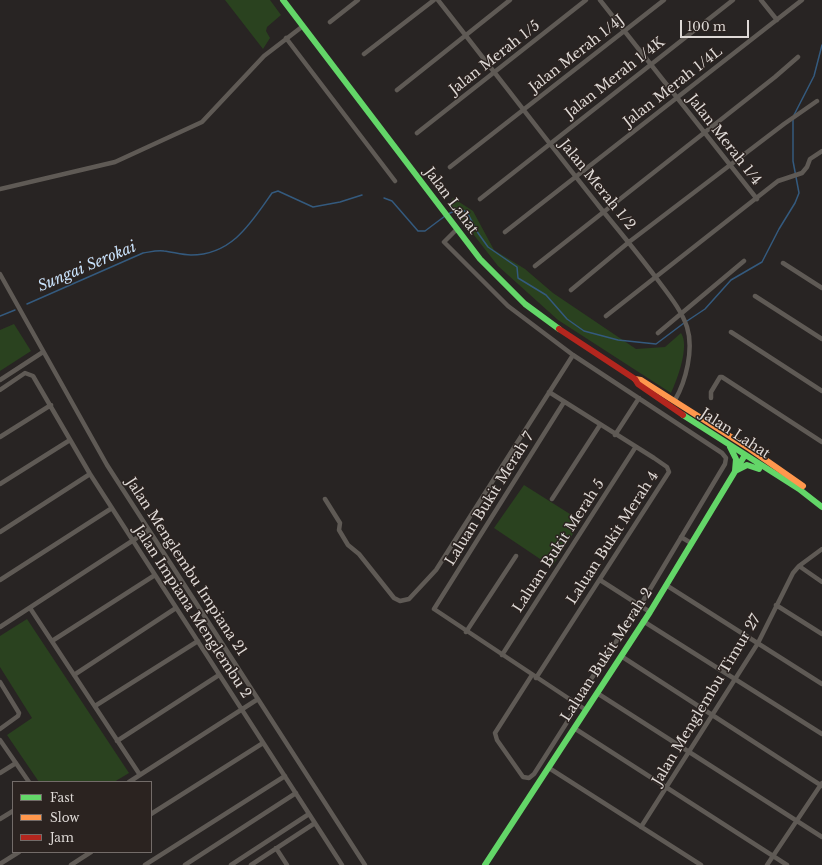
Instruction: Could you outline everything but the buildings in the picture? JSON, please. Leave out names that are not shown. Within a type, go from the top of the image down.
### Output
[{"type":"main road","name":"Jalan Lahat","points":[[283,0],[480,259],[525,304],[707,431],[799,489],[822,507]]},
{"type":"main road","name":"Jalan Lahat","points":[[637,382],[641,380],[675,400],[791,478],[822,502]]},
{"type":"main road","points":[[675,400],[678,406],[707,431]]},
{"type":"main road","points":[[710,423],[722,435],[743,449],[745,455],[756,457],[791,478]]},
{"type":"main road","points":[[729,445],[736,459],[735,471]]},
{"type":"main road","name":"Laluan Bukit Merah 2","points":[[485,865],[650,612],[745,455]]},
{"type":"main road","points":[[735,471],[746,465],[753,465],[799,489]]},
{"type":"street","points":[[330,22],[358,0]]},
{"type":"street","points":[[364,54],[434,0]]},
{"type":"street","name":"Jalan Merah 1/2","points":[[440,0],[549,144],[630,242],[675,303],[687,328],[688,358],[679,394],[675,400]]},
{"type":"street","points":[[397,90],[510,0]]},
{"type":"street","name":"Jalan Merah 1/5","points":[[417,133],[586,0]]},
{"type":"street","name":"Jalan Merah 1/4","points":[[600,0],[757,199]]},
{"type":"street","name":"Jalan Merah 1/4J","points":[[450,167],[664,0]]},
{"type":"street","name":"Jalan Merah 1/4K","points":[[480,199],[733,0]]},
{"type":"street","points":[[761,0],[777,20]]},
{"type":"street","name":"Jalan Merah 1/4L","points":[[506,232],[802,0]]},
{"type":"street","points":[[0,189],[115,162],[202,122],[264,56],[303,26]]},
{"type":"street","points":[[286,38],[395,181]]},
{"type":"street","points":[[535,266],[603,210],[775,77],[798,57]]},
{"type":"street","points":[[571,290],[630,242],[790,119],[817,102]]},
{"type":"street","points":[[606,316],[778,181],[797,175],[807,167],[810,159],[822,151]]},
{"type":"street","points":[[457,229],[444,242],[508,306],[573,355],[639,398],[615,435]]},
{"type":"street","points":[[658,333],[680,313],[744,261]]},
{"type":"street","points":[[783,262],[822,288]]},
{"type":"street","name":"Jalan Menglembu Impiana 21","points":[[0,274],[107,465],[365,865]]},
{"type":"street","points":[[756,296],[822,339]]},
{"type":"street","points":[[731,332],[822,391]]},
{"type":"street","points":[[0,380],[43,352]]},
{"type":"street","points":[[325,499],[340,523],[339,530],[348,545],[359,554],[394,598],[400,601],[408,599],[436,570],[573,355]]},
{"type":"street","name":"Jalan Impiana Menglembu 2","points":[[0,390],[26,373],[33,376],[90,474],[342,865]]},
{"type":"street","points":[[712,398],[711,392],[720,377],[722,377],[822,442]]},
{"type":"street","name":"Laluan Bukit Merah 4","points":[[534,676],[600,580],[668,475],[667,467],[549,392]]},
{"type":"street","name":"Laluan Bukit Merah 2","points":[[534,676],[495,733],[497,740],[523,777],[529,778],[534,774],[640,606],[725,464],[726,458],[722,453],[639,398]]},
{"type":"street","name":"Laluan Bukit Merah 7","points":[[466,632],[435,612],[434,606],[564,402]]},
{"type":"street","points":[[0,438],[51,405]]},
{"type":"street","points":[[552,499],[600,425]]},
{"type":"street","points":[[0,484],[70,440]]},
{"type":"street","name":"Laluan Bukit Merah 5","points":[[502,655],[635,448]]},
{"type":"street","points":[[0,532],[90,474]]},
{"type":"street","points":[[0,580],[112,508]]},
{"type":"street","points":[[0,627],[149,530]]},
{"type":"street","points":[[681,537],[691,543]]},
{"type":"street","name":"Jalan Menglembu Timur 27","points":[[641,827],[758,643],[793,573],[799,566],[822,549]]},
{"type":"street","points":[[516,556],[466,632],[586,710]]},
{"type":"street","points":[[799,566],[822,582]]},
{"type":"street","points":[[52,641],[156,575]]},
{"type":"street","points":[[600,580],[650,612]]},
{"type":"street","points":[[666,585],[822,684]]},
{"type":"street","points":[[776,605],[822,634]]},
{"type":"street","points":[[30,608],[140,775]]},
{"type":"street","points":[[74,675],[176,608]]},
{"type":"street","points":[[643,621],[822,734]]},
{"type":"street","points":[[95,706],[198,641]]},
{"type":"street","points":[[621,656],[821,784],[767,865]]},
{"type":"street","points":[[117,741],[219,675]]},
{"type":"street","points":[[0,684],[19,713],[18,716],[0,729]]},
{"type":"street","points":[[597,693],[822,837]]},
{"type":"street","points":[[131,781],[258,699]]},
{"type":"street","points":[[574,728],[788,865]]},
{"type":"street","points":[[0,740],[28,781]]},
{"type":"street","points":[[152,813],[263,742]]},
{"type":"street","points":[[0,773],[16,763]]},
{"type":"street","points":[[549,768],[702,865]]},
{"type":"street","points":[[145,865],[285,776]]},
{"type":"street","points":[[185,865],[296,793]]},
{"type":"street","points":[[0,819],[12,812]]},
{"type":"street","points":[[231,865],[309,814]]},
{"type":"street","points":[[250,865],[315,823]]},
{"type":"street","points":[[276,848],[287,865]]},
{"type":"street","points":[[0,864],[17,853]]},
{"type":"street","points":[[71,865],[89,853]]},
{"type":"green space","points":[[225,0],[270,0],[281,15],[267,27],[266,31],[270,38],[263,49]]},
{"type":"green space","points":[[453,198],[473,211],[494,250],[525,269],[553,293],[636,349],[665,347],[681,333],[684,346],[682,363],[671,393],[558,320],[498,266],[449,203]]},
{"type":"green space","points":[[14,324],[31,351],[0,371],[0,330]]},
{"type":"green space","points":[[524,485],[581,521],[552,567],[494,528]]},
{"type":"green space","points":[[27,619],[129,773],[116,781],[38,781],[7,735],[32,718],[0,667],[0,636]]},
{"type":"waterway","name":"Sungai Serokai","points":[[794,115],[814,76],[822,45]]},
{"type":"waterway","name":"Sungai Serokai","points":[[687,321],[705,309],[731,280],[762,262],[779,229],[795,203],[799,193],[793,161],[793,119]]},
{"type":"waterway","name":"Sungai Serokai","points":[[27,304],[143,253],[161,251],[191,255],[205,254],[218,250],[239,235],[248,226],[272,193],[278,191],[313,207],[340,202],[362,195]]},
{"type":"waterway","name":"Sungai Serokai","points":[[384,198],[392,201],[418,231],[425,231],[445,216]]},
{"type":"waterway","name":"Sungai Serokai","points":[[448,214],[459,209],[467,212],[478,233],[488,247],[517,267],[518,278],[546,295],[567,319],[584,331],[618,340],[656,344],[684,323]]},
{"type":"waterway","points":[[0,316],[15,310]]},
{"type":"traffic: fast","points":[[283,0],[480,259],[525,304],[559,329]]},
{"type":"traffic: fast","points":[[683,415],[799,489],[822,507]]},
{"type":"traffic: fast","points":[[730,447],[736,459],[735,471]]},
{"type":"traffic: fast","points":[[485,865],[650,612],[745,455]]},
{"type":"traffic: fast","points":[[735,471],[747,465],[759,469]]},
{"type":"traffic: slow","points":[[635,379],[641,380],[750,449],[803,486]]},
{"type":"traffic: jam","points":[[559,329],[635,379],[638,384],[683,415]]}]
